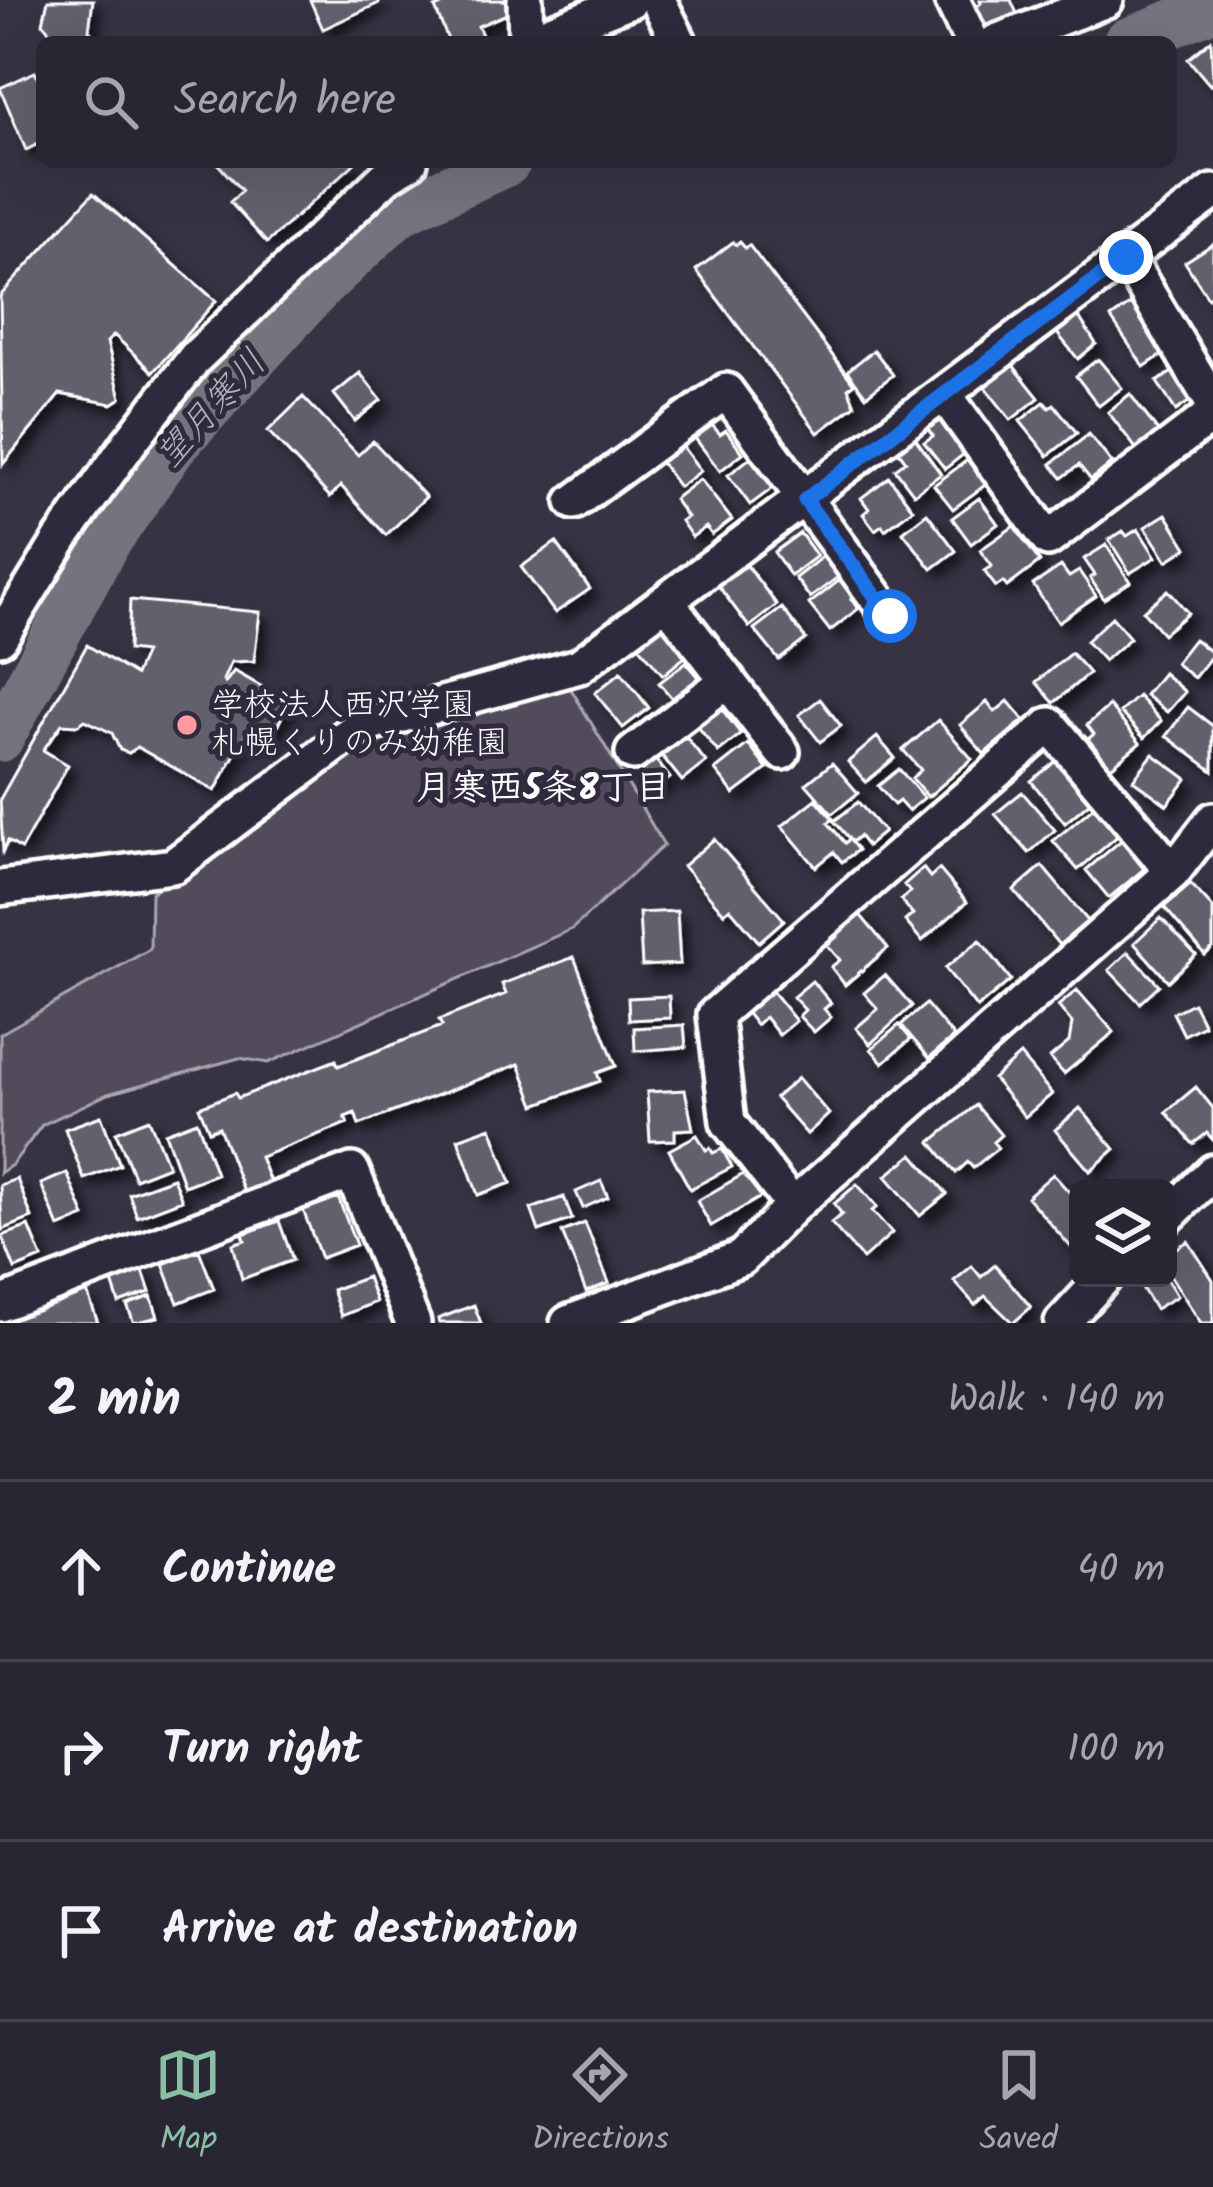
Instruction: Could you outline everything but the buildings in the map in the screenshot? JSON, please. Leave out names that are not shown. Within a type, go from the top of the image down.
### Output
[{"type":"street","points":[[525,0],[526,36]]},
{"type":"street","points":[[541,36],[631,0]]},
{"type":"street","points":[[658,0],[676,36]]},
{"type":"street","points":[[952,0],[969,36]]},
{"type":"street","points":[[1012,36],[1106,0]]},
{"type":"street","points":[[0,638],[61,539],[195,358],[401,168]]},
{"type":"street","points":[[0,888],[172,866],[359,727],[579,666],[1213,192]]},
{"type":"street","points":[[1126,257],[1213,403]]},
{"type":"street","points":[[574,502],[726,391],[890,616]]},
{"type":"street","points":[[945,395],[1048,539],[1213,414]]},
{"type":"street","points":[[668,603],[782,752]]},
{"type":"street","points":[[633,753],[728,680]]},
{"type":"street","points":[[793,1206],[728,1122],[715,1016],[1050,724],[1173,872]]},
{"type":"street","points":[[568,1323],[741,1258],[793,1206],[1173,872],[1213,820]]},
{"type":"street","points":[[0,1304],[352,1171],[412,1323]]},
{"type":"street","points":[[1177,1207],[1213,1172]]},
{"type":"street","points":[[1062,1323],[1096,1287]]},
{"type":"shaded area","points":[[565,679],[664,845],[572,929],[268,1063],[239,1058],[108,1094],[42,1125],[12,1165],[0,1173],[0,1034],[150,949],[151,893],[366,739]]},
{"type":"waterway","name":"望月寒川","points":[[1142,36],[1213,7]]},
{"type":"waterway","name":"望月寒川","points":[[0,738],[104,546],[174,445],[321,285],[399,212],[494,168]]},
{"type":"place","name":"学校法人西沢学園 札幌くりのみ幼稚園","points":[[187,725]]},
{"type":"district","name":"月寒西5条8丁目","points":[[543,789]]},
{"type":"route","points":[[890,616],[805,500],[1126,257]]}]
